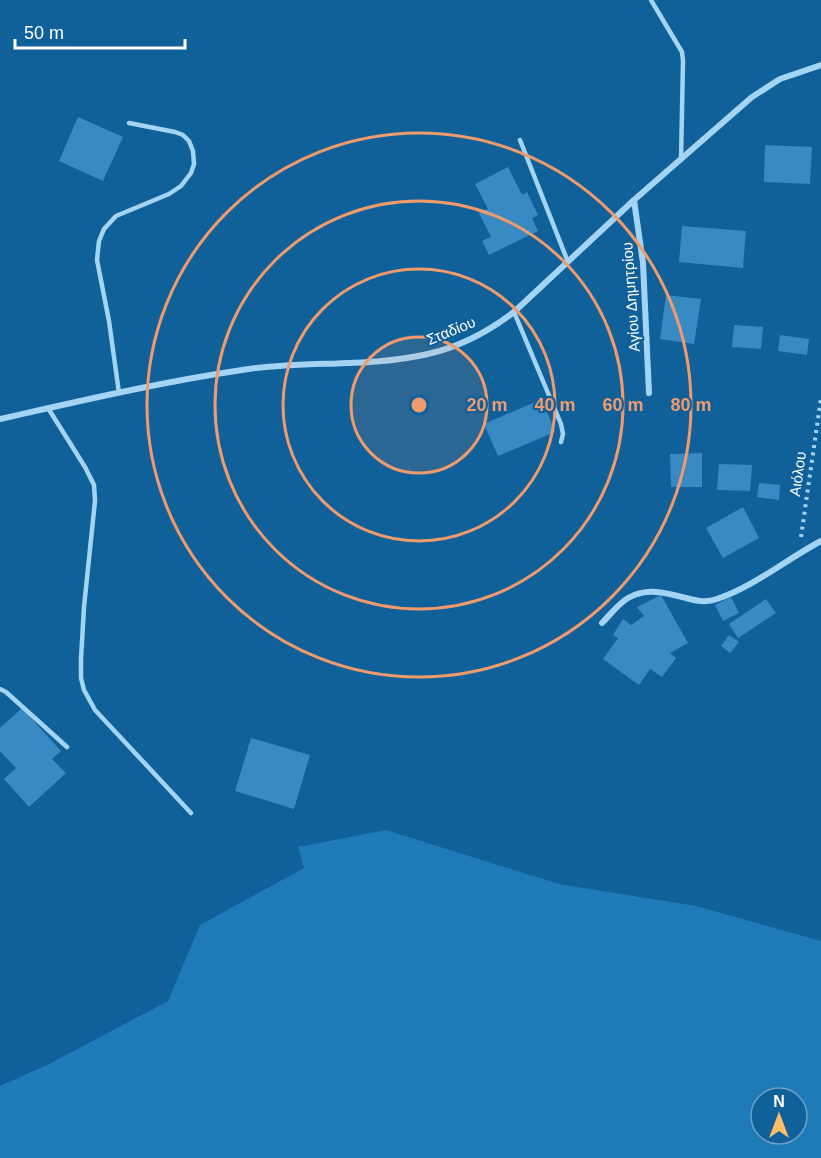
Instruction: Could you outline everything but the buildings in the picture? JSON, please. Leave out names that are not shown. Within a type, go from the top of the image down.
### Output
[{"type":"street","name":"Σταδίου","points":[[0,419],[241,370],[274,366],[394,360],[429,354],[465,342],[514,312],[634,200],[752,97],[780,80],[821,65]]},
{"type":"street","name":"Αγίου Δημητρίου","points":[[634,200],[643,263],[649,393]]},
{"type":"street","points":[[602,623],[627,598],[639,593],[661,591],[705,602],[716,600],[744,588],[821,540]]},
{"type":"lane","points":[[651,0],[682,52],[681,160]]},
{"type":"lane","points":[[119,393],[112,337],[97,260],[99,241],[104,229],[116,216],[170,194],[181,186],[191,173],[194,164],[193,151],[189,141],[183,135],[129,123]]},
{"type":"lane","points":[[520,140],[568,262]]},
{"type":"lane","points":[[514,312],[561,424],[563,434],[561,442]]},
{"type":"lane","points":[[48,408],[94,485],[95,501],[81,659],[81,678],[84,690],[95,710],[191,813]]},
{"type":"lane","points":[[0,689],[67,747]]},
{"type":"path","name":"Αιόλου","points":[[799,553],[821,398]]},
{"type":"shaded area","points":[[386,830],[559,884],[696,906],[821,941],[821,1158],[0,1158],[0,1086],[47,1065],[168,1001],[200,925],[304,868],[298,846]]}]
